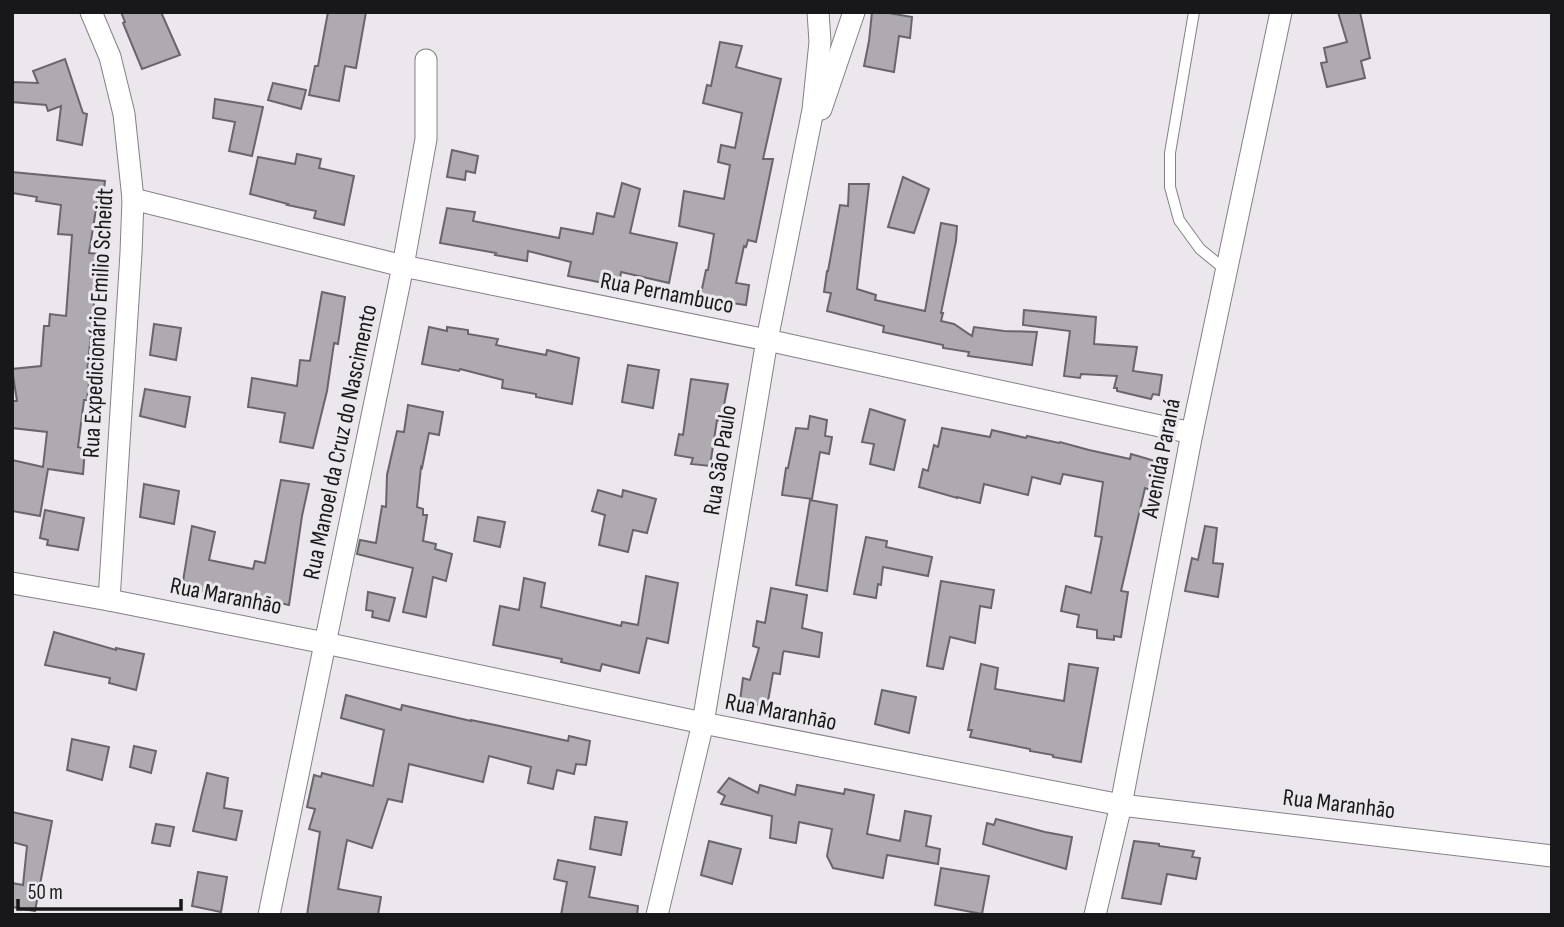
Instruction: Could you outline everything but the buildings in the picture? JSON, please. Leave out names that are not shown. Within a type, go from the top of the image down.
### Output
[{"type":"street","name":"Rua Expedicionário Emilio Scheidt","points":[[91,12],[110,57],[124,114],[133,199],[109,600]]},
{"type":"street","name":"Rua São Paulo","points":[[657,915],[703,723],[767,340],[814,97],[820,42],[818,12]]},
{"type":"street","points":[[800,174],[854,12]]},
{"type":"street","name":"Avenida Paraná","points":[[1095,915],[1121,805],[1192,433],[1282,12]]},
{"type":"street","name":"Rua Manoel da Cruz do Nascimento","points":[[269,915],[403,267],[426,139],[426,60]]},
{"type":"street","name":"Rua Pernambuco","points":[[133,199],[403,267],[767,340],[1192,433]]},
{"type":"street","name":"Rua Maranhão","points":[[12,583],[325,643],[703,723],[1121,805],[1550,855]]},
{"type":"lane","points":[[1194,12],[1170,153],[1170,187],[1179,220],[1200,249],[1227,271]]}]
